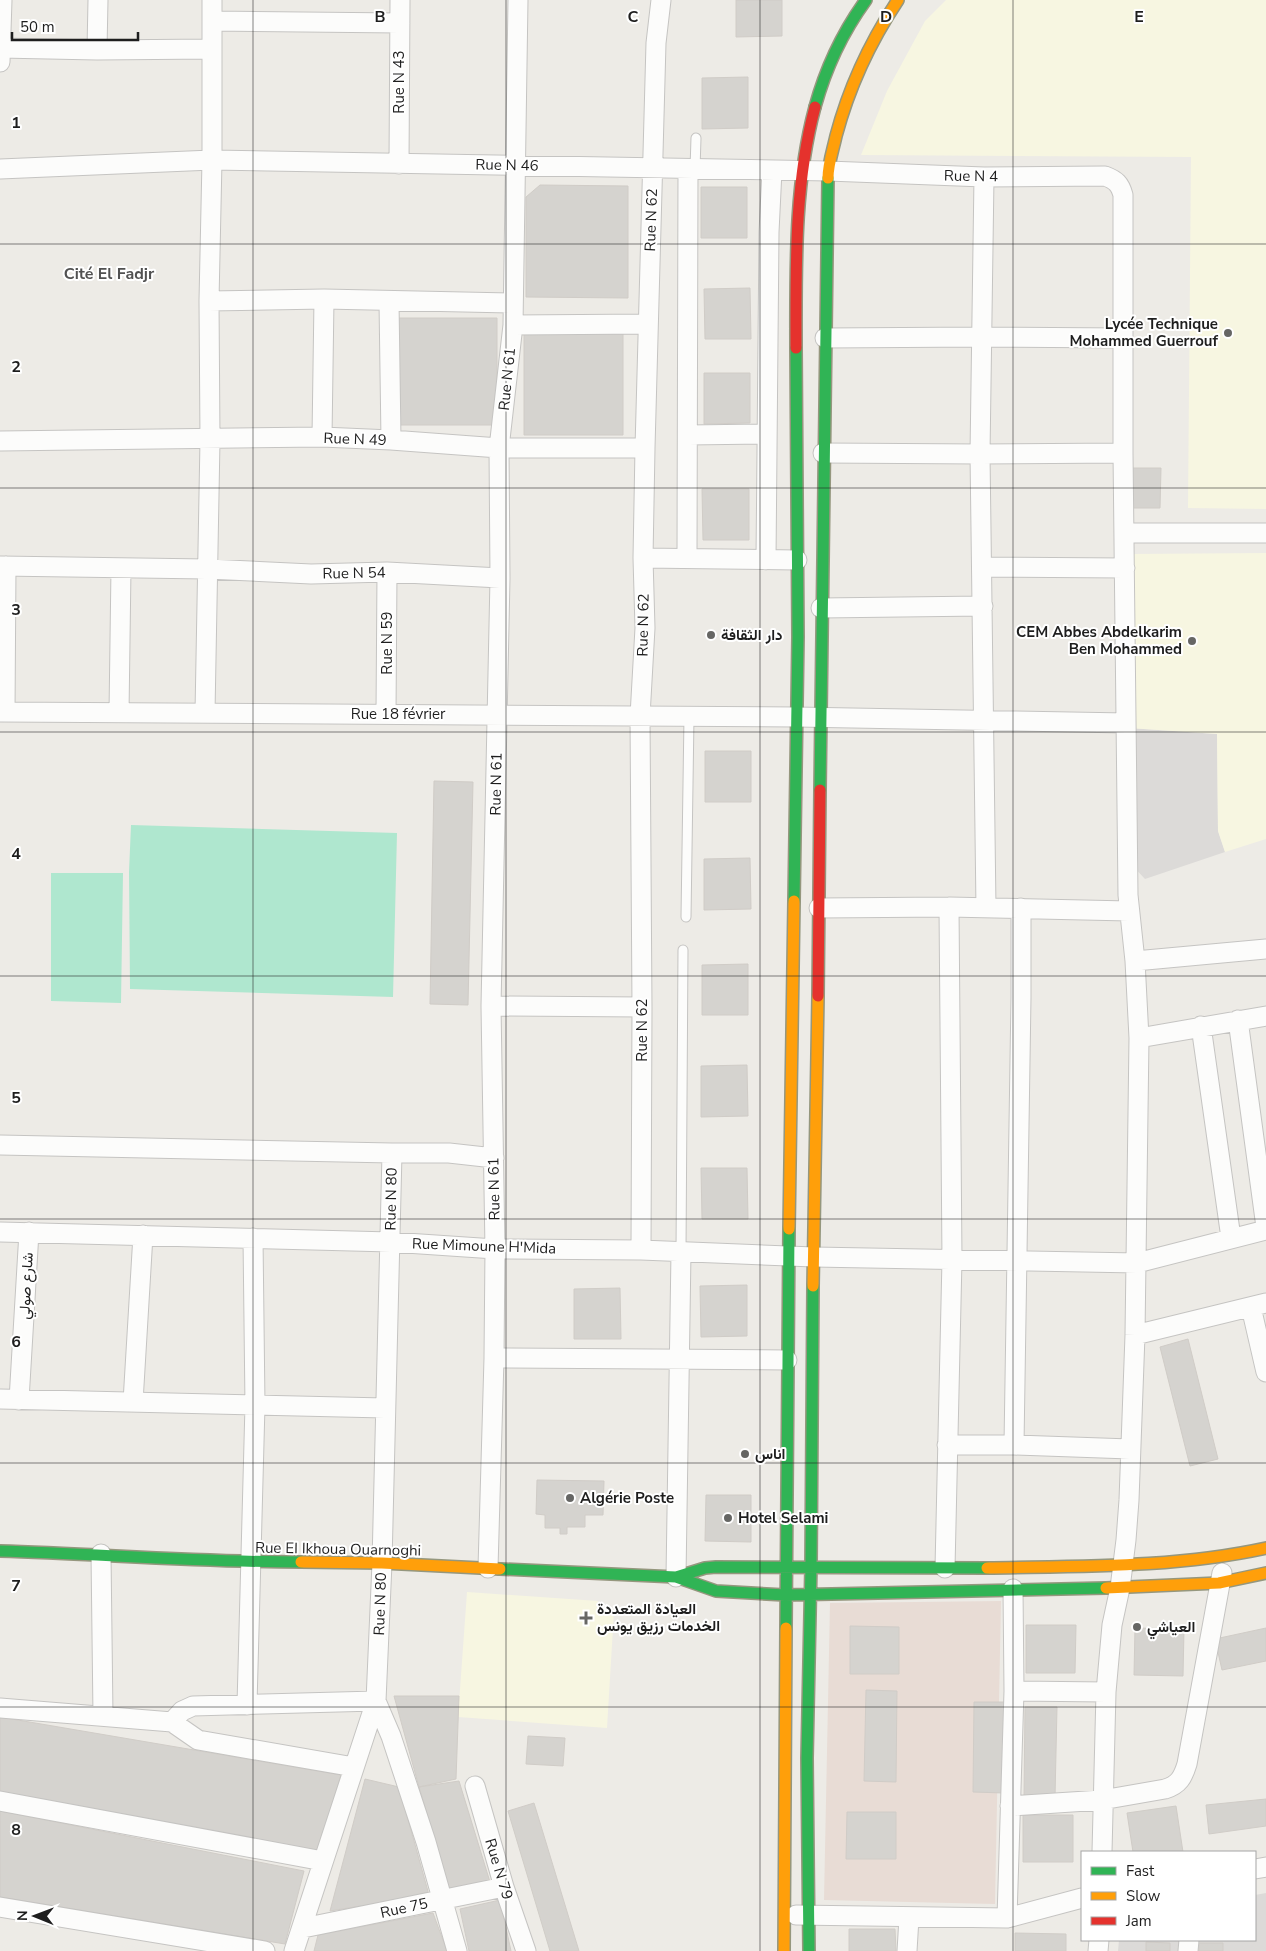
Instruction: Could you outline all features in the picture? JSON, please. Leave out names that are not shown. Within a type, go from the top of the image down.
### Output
[{"type":"main road","points":[[784,1951],[785,1595],[787,1566],[789,1256],[797,717],[796,253],[802,171],[808,132],[820,88],[835,50],[850,22],[866,0]]},
{"type":"main road","points":[[809,1951],[807,1758],[818,1052],[821,608],[828,171],[843,108],[861,64],[881,24],[898,0]]},
{"type":"main road","points":[[676,1577],[705,1568],[716,1567],[945,1568],[1123,1566],[1225,1557],[1266,1548]]},
{"type":"main road","name":"Rue EI Ikhoua Ouarnoghi","points":[[0,1551],[252,1562],[382,1563],[676,1577]]},
{"type":"main road","points":[[676,1577],[716,1591],[785,1595],[1120,1588],[1220,1583],[1266,1573]]},
{"type":"main road","points":[[785,1758],[807,1758]]},
{"type":"street","points":[[0,62],[2,0]]},
{"type":"street","points":[[97,50],[98,0]]},
{"type":"street","points":[[205,713],[210,440],[209,302],[212,160],[212,0]]},
{"type":"street","name":"Rue N 43","points":[[399,164],[400,0]]},
{"type":"street","name":"Rue N 61","points":[[488,1568],[494,1358],[495,1249],[491,1006],[500,578],[499,448],[513,325],[518,0]]},
{"type":"street","name":"Rue N 62","points":[[641,1250],[640,716],[644,628],[643,558],[652,169],[656,43],[661,0]]},
{"type":"street","points":[[212,21],[400,23]]},
{"type":"street","points":[[0,48],[212,50]]},
{"type":"street","name":"Rue N 46","points":[[0,169],[212,160],[802,171]]},
{"type":"street","points":[[687,558],[692,169]]},
{"type":"street","points":[[766,560],[772,170]]},
{"type":"street","name":"Rue N 4","points":[[802,171],[984,177],[1105,176],[1114,179],[1120,185],[1122,195],[1123,338]]},
{"type":"street","points":[[984,177],[980,454],[986,908]]},
{"type":"street","points":[[209,302],[324,299],[389,302],[513,303]]},
{"type":"street","points":[[322,437],[324,299]]},
{"type":"street","points":[[389,302],[392,440]]},
{"type":"street","points":[[513,325],[648,324]]},
{"type":"street","points":[[825,338],[1123,338],[1129,911],[1135,961],[1139,1038],[1136,1263],[1129,1500],[1123,1566],[1112,1625],[1106,1692],[1102,1851]]},
{"type":"street","points":[[688,435],[767,434]]},
{"type":"street","name":"Rue N 49","points":[[0,441],[210,440],[322,437],[499,448],[645,448]]},
{"type":"street","points":[[823,453],[1123,453]]},
{"type":"street","points":[[1124,533],[1266,533]]},
{"type":"street","points":[[643,558],[797,560]]},
{"type":"street","points":[[2,712],[3,566]]},
{"type":"street","name":"Rue N 54","points":[[3,566],[207,568],[311,574],[387,572],[500,578]]},
{"type":"street","points":[[982,567],[1125,568]]},
{"type":"street","points":[[119,712],[121,568]]},
{"type":"street","name":"Rue N 59","points":[[386,714],[387,572]]},
{"type":"street","points":[[821,608],[983,606]]},
{"type":"street","name":"Rue 18 février","points":[[2,712],[797,717],[1126,723]]},
{"type":"street","points":[[819,908],[948,907],[1129,911]]},
{"type":"street","points":[[945,1568],[952,1259],[948,907]]},
{"type":"street","points":[[1014,1445],[1022,996],[1021,908]]},
{"type":"street","points":[[1135,961],[1266,949]]},
{"type":"street","points":[[491,1006],[642,1007]]},
{"type":"street","points":[[1139,1038],[1266,1016]]},
{"type":"street","points":[[1238,1020],[1266,1229]]},
{"type":"street","points":[[1201,1026],[1230,1238]]},
{"type":"street","points":[[0,1145],[449,1153],[494,1158]]},
{"type":"street","name":"Rue N 80","points":[[392,1153],[382,1563],[376,1701],[399,1759],[426,1842],[457,1951]]},
{"type":"street","name":"Rue Mimoune H'Mida","points":[[0,1232],[391,1242],[495,1249],[641,1250],[814,1257],[1136,1263],[1266,1229]]},
{"type":"street","name":"شارع صولي","points":[[20,1400],[29,1232]]},
{"type":"street","points":[[133,1402],[144,1235]]},
{"type":"street","points":[[247,1705],[255,1405],[253,1238]]},
{"type":"street","points":[[676,1577],[681,1252]]},
{"type":"street","points":[[1135,1335],[1258,1305],[1266,1372]]},
{"type":"street","points":[[494,1358],[788,1360]]},
{"type":"street","points":[[0,1399],[385,1408]]},
{"type":"street","points":[[947,1445],[1130,1449]]},
{"type":"street","points":[[101,1554],[103,1716]]},
{"type":"street","points":[[1010,1806],[1102,1800],[1173,1787],[1180,1781],[1184,1774],[1225,1557]]},
{"type":"street","points":[[1007,1918],[1014,1690],[1013,1590]]},
{"type":"street","points":[[1014,1690],[1106,1692]]},
{"type":"street","points":[[172,1722],[182,1711],[193,1706],[376,1701],[294,1951]]},
{"type":"street","points":[[0,1708],[172,1722],[198,1740],[354,1767]]},
{"type":"street","name":"Rue N 79","points":[[474,1786],[504,1887],[526,1951]]},
{"type":"street","points":[[0,1801],[323,1861]]},
{"type":"street","name":"Rue 75","points":[[303,1928],[504,1887]]},
{"type":"street","points":[[784,1915],[1007,1918],[1081,1898]]},
{"type":"street","points":[[0,1907],[205,1946],[265,1951]]},
{"type":"street","points":[[907,1951],[909,1918]]},
{"type":"lane","points":[[692,169],[696,138]]},
{"type":"lane","points":[[686,917],[689,717]]},
{"type":"lane","points":[[681,1252],[683,950]]},
{"type":"shaded area","points":[[946,0],[1266,0],[1266,509],[1188,508],[1191,157],[861,155],[887,91],[925,21]]},
{"type":"shaded area","name":"CEM Abbes Abdelkarim Ben Mohammed","points":[[1266,553],[1266,839],[1225,852],[1218,831],[1217,734],[1129,728],[1131,554]]},
{"type":"shaded area","points":[[1129,728],[1217,734],[1218,831],[1225,852],[1145,879],[1131,864]]},
{"type":"shaded area","points":[[467,1592],[598,1601],[598,1609],[614,1611],[607,1728],[458,1717]]},
{"type":"shaded area","points":[[1001,1601],[995,1904],[824,1900],[830,1603]]},
{"type":"shaded area","points":[[1266,1893],[1266,1951],[1118,1951],[1119,1941],[1256,1941],[1256,1895]]},
{"type":"green space","points":[[131,825],[397,833],[393,997],[130,989],[129,872]]},
{"type":"green space","points":[[51,873],[123,873],[121,1003],[51,1001]]},
{"type":"building","points":[[736,0],[782,0],[782,36],[736,37]]},
{"type":"building","points":[[748,77],[748,128],[702,129],[702,78]]},
{"type":"building","points":[[540,185],[628,186],[628,298],[526,297],[526,197]]},
{"type":"building","points":[[701,187],[747,187],[747,238],[701,238]]},
{"type":"building","points":[[750,288],[751,339],[705,339],[704,289]]},
{"type":"building","points":[[398,318],[497,318],[497,425],[398,425]]},
{"type":"building","points":[[524,327],[623,327],[623,435],[524,435]]},
{"type":"building","points":[[704,373],[750,373],[750,423],[704,424]]},
{"type":"building","points":[[1132,468],[1161,468],[1160,508],[1131,508]]},
{"type":"building","points":[[702,489],[749,489],[749,540],[703,540]]},
{"type":"building","points":[[705,751],[751,751],[751,802],[705,802]]},
{"type":"building","points":[[434,781],[473,782],[468,1005],[430,1004]]},
{"type":"building","points":[[750,858],[751,909],[704,910],[704,859]]},
{"type":"building","points":[[748,964],[748,1015],[702,1015],[702,965]]},
{"type":"building","points":[[747,1065],[748,1116],[701,1117],[701,1066]]},
{"type":"building","points":[[701,1168],[747,1168],[748,1219],[702,1219]]},
{"type":"building","points":[[747,1285],[747,1336],[701,1337],[700,1286]]},
{"type":"building","points":[[620,1288],[621,1339],[574,1339],[574,1289]]},
{"type":"building","points":[[1188,1339],[1218,1459],[1190,1466],[1160,1347]]},
{"type":"building","name":"Algérie Poste","points":[[537,1480],[604,1481],[603,1515],[585,1515],[585,1527],[567,1527],[567,1534],[560,1534],[560,1528],[545,1528],[545,1515],[536,1514]]},
{"type":"building","name":"Hotel Selami","points":[[706,1495],[751,1495],[751,1542],[705,1541]]},
{"type":"building","points":[[1026,1625],[1076,1625],[1075,1673],[1026,1673]]},
{"type":"building","points":[[850,1626],[899,1627],[899,1674],[850,1674]]},
{"type":"building","points":[[1135,1628],[1184,1629],[1183,1676],[1134,1675]]},
{"type":"building","points":[[1266,1628],[1266,1661],[1222,1670],[1215,1639]]},
{"type":"building","points":[[866,1690],[897,1691],[896,1782],[864,1781]]},
{"type":"building","points":[[394,1696],[459,1696],[456,1779],[419,1787]]},
{"type":"building","points":[[974,1702],[1006,1702],[1004,1793],[973,1792]]},
{"type":"building","points":[[1025,1707],[1057,1707],[1055,1798],[1024,1798]]},
{"type":"building","points":[[0,1717],[341,1775],[317,1854],[0,1795]]},
{"type":"building","points":[[528,1736],[565,1738],[563,1766],[526,1764]]},
{"type":"building","points":[[365,1779],[399,1787],[429,1895],[330,1911]]},
{"type":"building","points":[[459,1781],[490,1882],[450,1892],[419,1787]]},
{"type":"building","points":[[1266,1799],[1266,1826],[1209,1834],[1206,1805]]},
{"type":"building","points":[[534,1803],[579,1951],[550,1951],[508,1811]]},
{"type":"building","points":[[1176,1806],[1183,1851],[1133,1851],[1127,1813]]},
{"type":"building","points":[[0,1811],[304,1871],[285,1944],[0,1897]]},
{"type":"building","points":[[847,1812],[896,1812],[896,1859],[846,1859]]},
{"type":"building","points":[[1023,1815],[1073,1815],[1073,1862],[1023,1862]]},
{"type":"building","points":[[500,1900],[511,1951],[469,1951],[460,1909]]},
{"type":"building","points":[[433,1913],[447,1951],[314,1951],[318,1935]]},
{"type":"building","points":[[849,1929],[895,1929],[896,1951],[849,1951]]},
{"type":"building","points":[[1015,1933],[1066,1934],[1066,1951],[1015,1951]]},
{"type":"building","points":[[1146,1942],[1170,1943],[1170,1951],[1146,1951]]},
{"type":"building","points":[[1199,1943],[1223,1943],[1223,1951],[1199,1951]]},
{"type":"traffic: fast","points":[[815,107],[824,78],[836,51],[849,25],[866,0]]},
{"type":"traffic: fast","points":[[820,790],[828,178]]},
{"type":"traffic: fast","points":[[794,901],[798,637],[796,348]]},
{"type":"traffic: fast","points":[[786,1628],[789,1229]]},
{"type":"traffic: fast","points":[[809,1951],[807,1758],[811,1566],[813,1286]]},
{"type":"traffic: fast","points":[[0,1551],[226,1561],[301,1562]]},
{"type":"traffic: fast","points":[[676,1577],[705,1568],[716,1567],[987,1568]]},
{"type":"traffic: fast","points":[[500,1569],[676,1577],[716,1591],[785,1595],[1106,1588]]},
{"type":"traffic: slow","points":[[828,178],[836,136],[847,100],[861,65],[878,32],[898,0]]},
{"type":"traffic: slow","points":[[789,1229],[794,901]]},
{"type":"traffic: slow","points":[[813,1286],[818,996]]},
{"type":"traffic: slow","points":[[987,1568],[1162,1563],[1231,1555],[1266,1548]]},
{"type":"traffic: slow","points":[[301,1562],[382,1563],[500,1569]]},
{"type":"traffic: slow","points":[[1106,1588],[1219,1583],[1266,1573]]},
{"type":"traffic: slow","points":[[784,1951],[786,1628]]},
{"type":"traffic: jam","points":[[796,348],[796,257],[800,196],[808,136],[815,107]]},
{"type":"traffic: jam","points":[[818,996],[820,790]]},
{"type":"place","name":"Lycée Technique Mohammed Guerrouf","points":[[1228,333]]},
{"type":"place","name":"دار الثقافة","points":[[711,635]]},
{"type":"place","name":"CEM Abbes Abdelkarim Ben Mohammed","points":[[1192,641]]},
{"type":"place","name":"اناس","points":[[745,1454]]},
{"type":"place","name":"Algérie Poste","points":[[570,1498]]},
{"type":"place","name":"Hotel Selami","points":[[728,1518]]},
{"type":"place","name":"العيادة المتعددة الخدمات رزيق يونس","points":[[586,1618]]},
{"type":"place","name":"العياشي","points":[[1137,1627]]},
{"type":"district","name":"Cité El Fadjr","points":[[109,274]]}]
